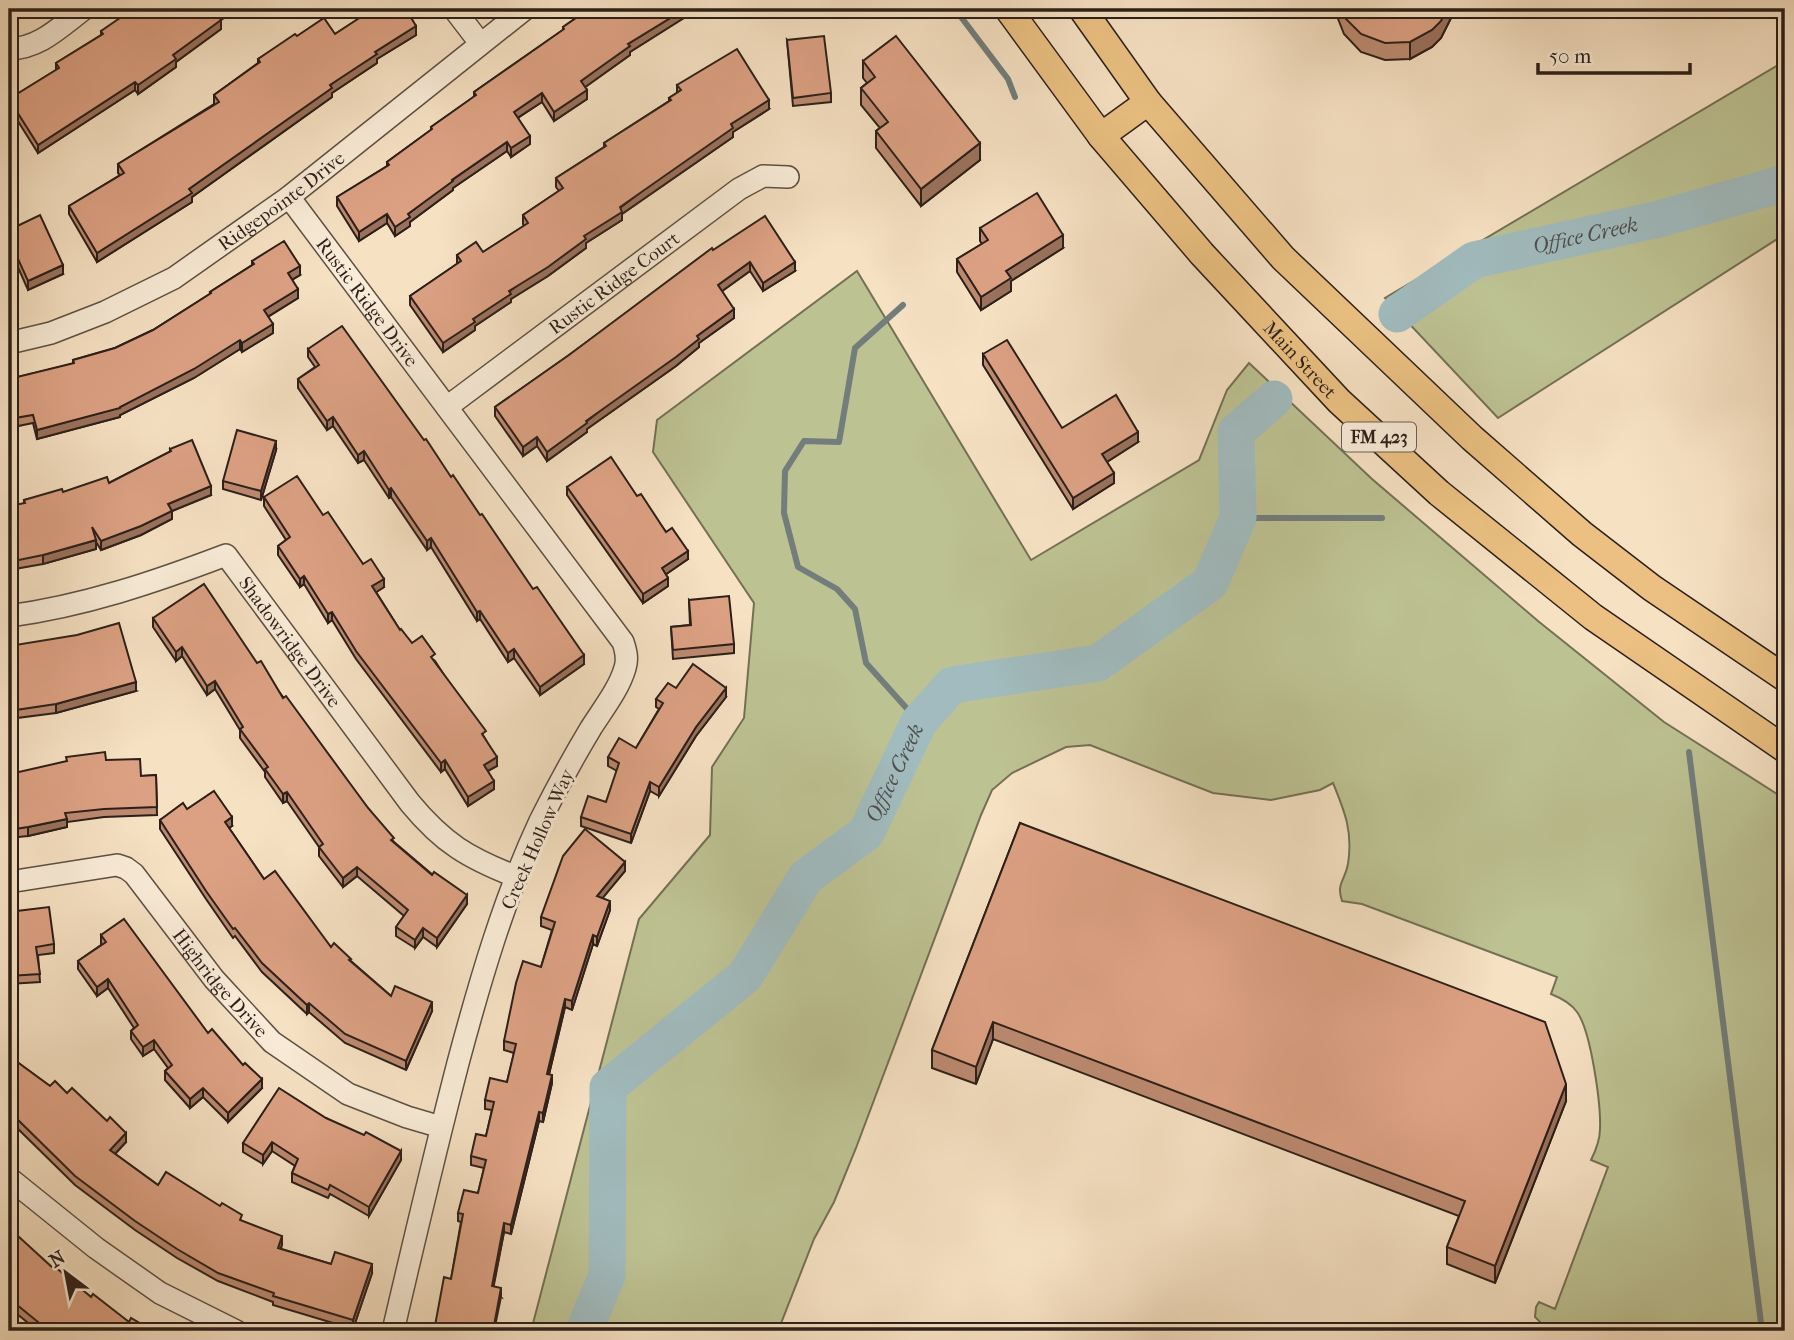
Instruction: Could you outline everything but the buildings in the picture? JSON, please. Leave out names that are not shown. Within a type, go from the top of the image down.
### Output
[{"type":"main road","name":"Main Street","points":[[1008,9],[1101,136],[1202,254],[1339,401],[1439,493],[1593,617],[1785,749]]},
{"type":"main road","name":"FM 423","points":[[1082,9],[1149,102],[1283,258],[1472,438],[1583,534],[1652,588],[1785,678]]},
{"type":"main road","points":[[1101,136],[1149,102]]},
{"type":"street","points":[[9,49],[25,48],[44,39],[84,9]]},
{"type":"street","points":[[454,9],[480,43]]},
{"type":"street","name":"Ridgepointe Drive","points":[[9,343],[51,333],[105,312],[174,278],[289,197],[525,9]]},
{"type":"street","name":"Rustic Ridge Court","points":[[447,407],[739,189],[763,176],[788,177]]},
{"type":"street","name":"Rustic Ridge Drive","points":[[289,197],[447,407]]},
{"type":"street","name":"Creek Hollow Way","points":[[393,1331],[441,1127],[475,1000],[517,877],[540,822],[570,763],[619,683],[626,666],[627,653],[623,642],[447,407]]},
{"type":"street","name":"Shadowridge Drive","points":[[9,616],[100,598],[226,555],[431,828],[453,846],[484,864],[517,877]]},
{"type":"street","name":"Highridge Drive","points":[[9,882],[117,865],[126,868],[134,874],[214,979],[272,1042],[348,1094],[441,1127]]},
{"type":"street","points":[[9,1178],[96,1248],[160,1293],[236,1331]]},
{"type":"green space","points":[[1785,61],[1785,234],[1498,418],[1385,298]]},
{"type":"green space","points":[[857,271],[1031,560],[1199,460],[1227,390],[1249,363],[1372,479],[1538,621],[1664,722],[1785,799],[1785,1331],[1558,1331],[1543,1325],[1535,1317],[1536,1307],[1539,1302],[1555,1309],[1608,1167],[1591,1160],[1600,1129],[1594,1068],[1587,1035],[1577,1012],[1566,1001],[1551,994],[1557,977],[1362,904],[1342,901],[1340,886],[1348,864],[1349,832],[1333,783],[1320,790],[1271,800],[1213,793],[1090,745],[1066,747],[1012,773],[992,790],[856,1148],[834,1202],[814,1239],[778,1331],[531,1331],[639,919],[710,835],[712,767],[744,718],[754,603],[653,452],[657,420]]},
{"type":"waterway","points":[[955,9],[1008,79],[1015,97]]},
{"type":"waterway","name":"Office Creek","points":[[1397,314],[1474,260],[1659,219],[1785,183]]},
{"type":"waterway","points":[[903,305],[855,348],[839,442],[804,441],[785,471],[784,513],[798,567],[837,589],[855,609],[866,663],[919,722]]},
{"type":"waterway","name":"Office Creek","points":[[584,1331],[607,1275],[608,1087],[745,976],[806,877],[866,833],[919,722],[952,685],[1098,663],[1210,583],[1238,518],[1236,432],[1274,399]]},
{"type":"waterway","points":[[1238,518],[1382,518]]},
{"type":"waterway","points":[[1689,752],[1762,1331]]}]
